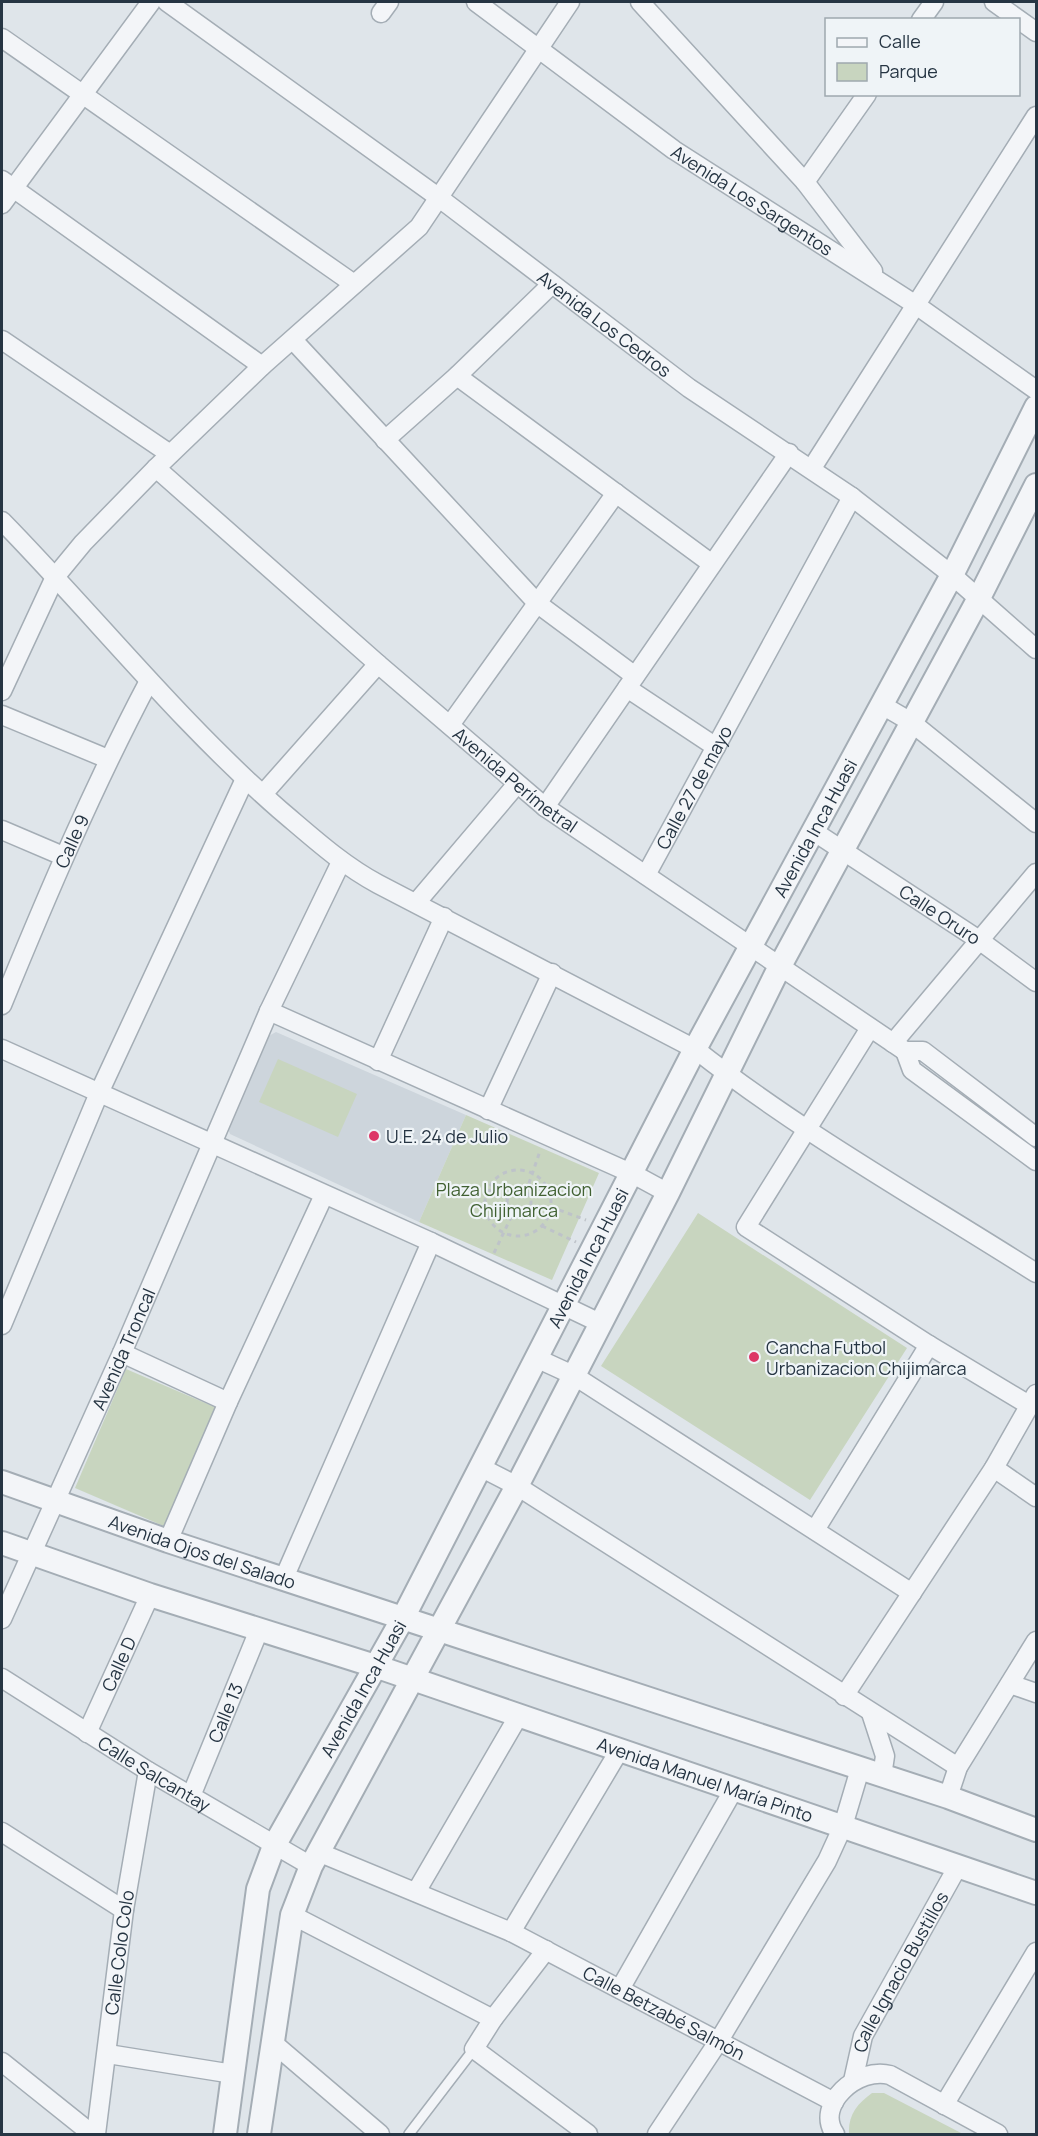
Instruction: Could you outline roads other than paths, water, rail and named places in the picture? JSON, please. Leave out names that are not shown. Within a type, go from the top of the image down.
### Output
[{"type":"street","points":[[2,204],[7,184],[84,96],[151,2]]},
{"type":"street","name":"Avenida Los Cedros","points":[[167,2],[438,198],[689,388],[852,496],[952,575],[1036,649]]},
{"type":"street","name":"Avenida Los Sargentos","points":[[476,2],[674,150],[916,305],[1036,390]]},
{"type":"street","points":[[2,691],[55,578],[96,530],[170,454],[262,366],[412,235],[570,2]]},
{"type":"street","points":[[640,2],[805,182],[881,282]]},
{"type":"street","points":[[922,18],[934,2]]},
{"type":"street","points":[[994,2],[1016,18]]},
{"type":"street","points":[[1020,21],[1036,32]]},
{"type":"street","points":[[2,38],[354,284]]},
{"type":"street","points":[[805,182],[866,96]]},
{"type":"street","points":[[812,468],[1036,116]]},
{"type":"street","points":[[7,184],[262,366]]},
{"type":"street","points":[[385,440],[457,376],[552,284]]},
{"type":"street","points":[[2,340],[170,454]]},
{"type":"street","points":[[292,340],[538,604],[631,682],[716,747]]},
{"type":"street","points":[[457,376],[712,564]]},
{"type":"street","name":"Avenida Inca Huasi","points":[[225,2134],[258,1889],[274,1846],[403,1618],[633,1174],[695,1049],[952,575],[1036,407]]},
{"type":"street","points":[[545,807],[789,453]]},
{"type":"street","name":"Avenida Perímetral","points":[[156,468],[378,664],[545,807],[899,1047]]},
{"type":"street","name":"Avenida Inca Huasi","points":[[259,2134],[292,1915],[315,1859],[441,1631],[668,1193],[780,966],[841,849],[979,598],[1036,485]]},
{"type":"street","points":[[450,725],[616,494]]},
{"type":"street","name":"Calle 27 de mayo","points":[[646,875],[852,496]]},
{"type":"street","points":[[2,521],[149,681],[245,779],[341,862],[695,1049],[727,1075],[807,1128],[1036,1273]]},
{"type":"street","points":[[262,794],[378,664]]},
{"type":"street","name":"Calle 9","points":[[2,1005],[63,856],[108,759],[149,681]]},
{"type":"street","points":[[882,705],[910,722],[1036,823]]},
{"type":"street","points":[[2,715],[108,759]]},
{"type":"street","points":[[2,1325],[99,1093],[245,779]]},
{"type":"street","points":[[416,903],[517,784]]},
{"type":"street","points":[[2,830],[63,856]]},
{"type":"street","name":"Calle Oruro","points":[[813,831],[979,940],[1036,982]]},
{"type":"street","name":"Avenida Troncal","points":[[2,1619],[122,1353],[269,1011],[341,862]]},
{"type":"street","points":[[899,1047],[979,940],[1036,873]]},
{"type":"street","points":[[378,1061],[444,918]]},
{"type":"street","points":[[489,1110],[552,973]]},
{"type":"street","points":[[269,1011],[633,1174],[668,1193]]},
{"type":"street","points":[[844,1696],[994,1468],[1033,1400],[929,1345],[746,1227],[870,1028]]},
{"type":"street","points":[[899,1047],[922,1051],[1036,1137]]},
{"type":"street","points":[[899,1047],[912,1070],[1036,1161]]},
{"type":"street","points":[[2,1049],[431,1242],[600,1323]]},
{"type":"street","points":[[168,1541],[228,1402],[324,1195]]},
{"type":"street","points":[[284,1578],[431,1242]]},
{"type":"street","points":[[815,1530],[929,1345]]},
{"type":"street","points":[[122,1353],[228,1402]]},
{"type":"street","points":[[536,1358],[573,1375],[912,1593]]},
{"type":"street","points":[[480,1467],[517,1486],[958,1767]]},
{"type":"street","points":[[994,1468],[1036,1497]]},
{"type":"street","name":"Avenida Ojos del Salado","points":[[2,1482],[168,1541],[403,1618]]},
{"type":"street","points":[[2,1543],[150,1595],[375,1666]]},
{"type":"street","name":"Calle D","points":[[87,1732],[150,1595]]},
{"type":"street","points":[[403,1618],[948,1797],[1036,1830]]},
{"type":"street","name":"Calle 13","points":[[191,1796],[259,1630]]},
{"type":"street","points":[[948,1797],[958,1767],[1036,1641]]},
{"type":"street","name":"Avenida Manuel María Pinto","points":[[375,1666],[1036,1893]]},
{"type":"street","name":"Calle Salcantay","points":[[2,1678],[148,1771],[274,1846],[315,1859]]},
{"type":"street","points":[[1010,1684],[1036,1693]]},
{"type":"street","points":[[871,1713],[885,1756],[882,1776]]},
{"type":"street","points":[[416,1892],[519,1715]]},
{"type":"street","points":[[511,1932],[619,1750]]},
{"type":"street","points":[[657,2134],[718,2042],[827,1861],[843,1826],[860,1769]]},
{"type":"street","name":"Calle Colo Colo","points":[[94,2134],[108,2054],[124,1910],[148,1771]]},
{"type":"street","points":[[620,1989],[734,1789]]},
{"type":"street","points":[[2,1832],[124,1910]]},
{"type":"street","name":"Calle Betzabé Salmón","points":[[315,1859],[416,1892],[511,1932],[834,2102]]},
{"type":"street","name":"Calle Ignacio Bustillos","points":[[853,2082],[863,2036],[958,1866]]},
{"type":"street","points":[[292,1915],[493,2019]]},
{"type":"street","points":[[546,1950],[493,2019],[474,2049],[588,2134]]},
{"type":"street","points":[[944,2105],[1036,1952]]},
{"type":"street","points":[[272,2042],[380,2134]]},
{"type":"street","points":[[108,2054],[233,2074]]},
{"type":"street","points":[[2,2062],[94,2134]]},
{"type":"street","points":[[835,2134],[831,2129],[830,2117],[834,2102],[853,2082],[867,2074],[879,2072],[998,2134]]},
{"type":"lane","points":[[409,2134],[474,2049]]},
{"type":"place","name":"U.E. 24 de Julio","points":[[374,1136]]},
{"type":"place","name":"Cancha Futbol Urbanizacion Chijimarca","points":[[754,1357]]},
{"type":"park label","name":"Plaza Urbanizacion Chijimarca","points":[[514,1199]]}]
